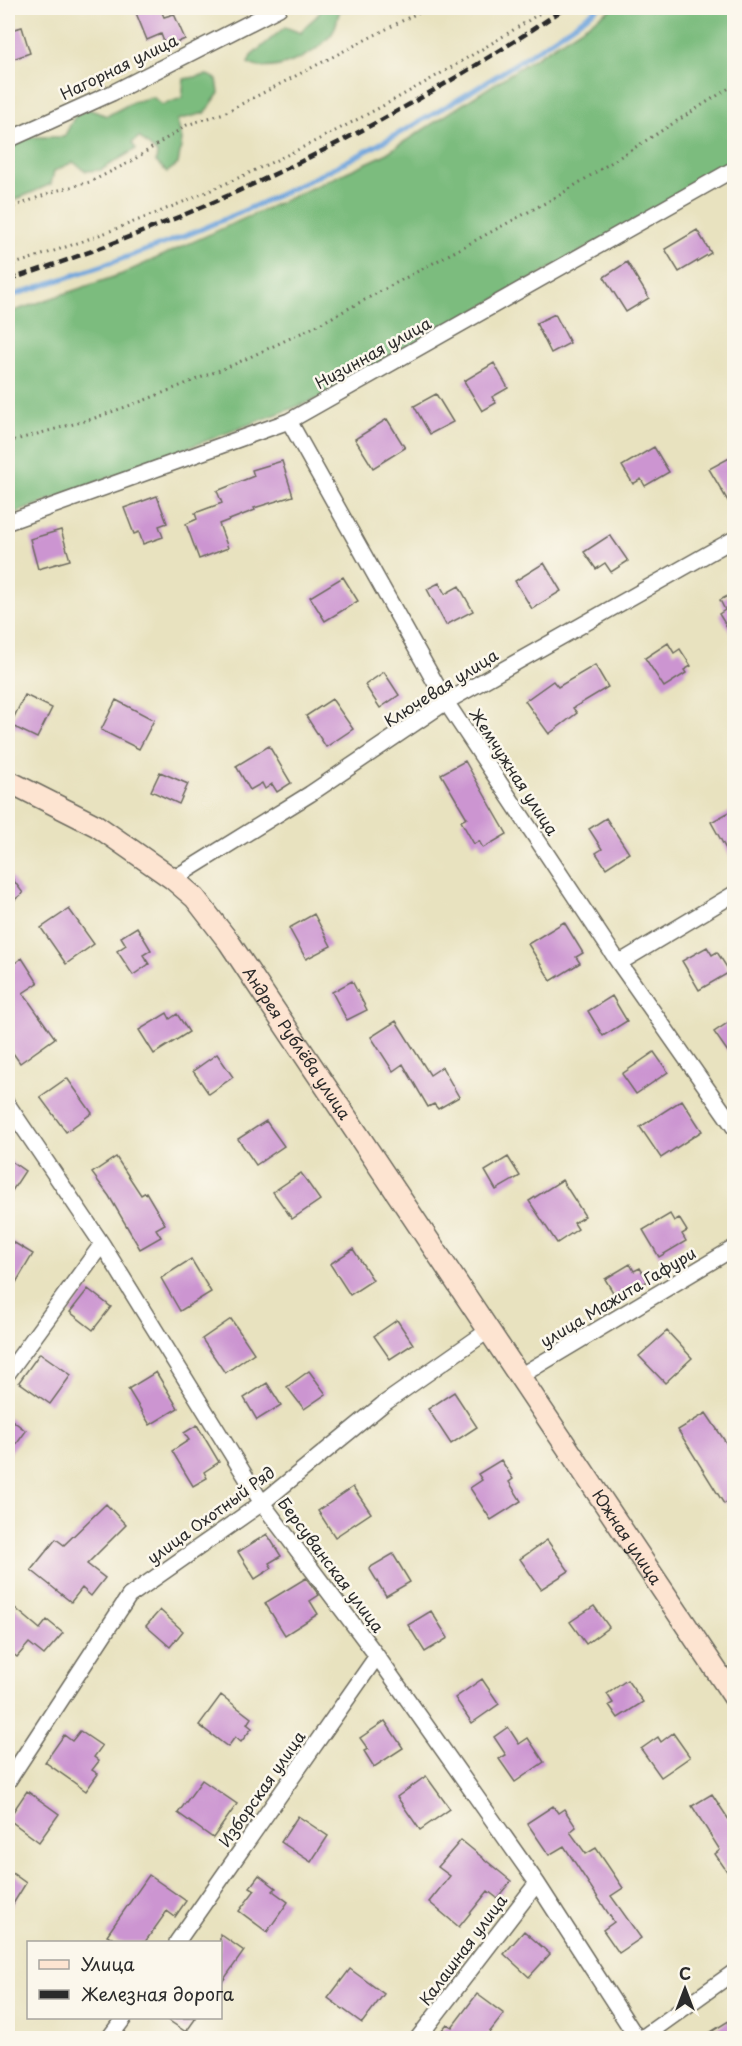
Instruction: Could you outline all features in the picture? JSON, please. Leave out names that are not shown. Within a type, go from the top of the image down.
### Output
[{"type":"street","name":"Нагорная улица","points":[[8,141],[112,93],[279,8]]},
{"type":"street","name":"Низинная улица","points":[[8,522],[289,421],[735,169]]},
{"type":"street","name":"Жемчужная улица","points":[[289,421],[446,702],[619,963],[735,1127]]},
{"type":"street","name":"Ключевая улица","points":[[173,879],[310,794],[446,702],[735,539]]},
{"type":"street","name":"Андрея Рублёва улица","points":[[8,781],[97,826],[173,879],[195,898],[229,942],[520,1376]]},
{"type":"street","points":[[619,963],[735,894]]},
{"type":"street","name":"Берсуванская улица","points":[[8,1105],[102,1244],[262,1503],[377,1656],[537,1883],[640,2038]]},
{"type":"street","points":[[8,1373],[102,1244]]},
{"type":"street","name":"улица Мажита Гафури","points":[[520,1376],[735,1248]]},
{"type":"street","name":"улица Охотный Ряд","points":[[8,1781],[129,1596],[262,1503],[382,1405],[489,1330]]},
{"type":"street","name":"Южная улица","points":[[520,1376],[735,1697]]},
{"type":"street","name":"Изборская улица","points":[[178,1941],[377,1656]]},
{"type":"street","name":"Калашная улица","points":[[418,2038],[537,1883]]},
{"type":"street","points":[[640,2038],[735,1971]]},
{"type":"street","points":[[109,2038],[123,2019]]},
{"type":"path","points":[[8,209],[55,191],[90,182],[130,162],[187,124],[224,113],[427,8]]},
{"type":"path","points":[[8,266],[140,219],[244,175],[481,51],[548,8]]},
{"type":"path","points":[[8,442],[92,419],[145,400],[235,364],[314,327],[558,196],[735,85]]},
{"type":"green space","points":[[322,8],[385,8],[340,10],[332,34],[313,51],[291,62],[268,67],[248,63],[251,56],[285,27],[301,33]]},
{"type":"green space","points":[[613,8],[734,8],[734,165],[322,397],[8,516],[8,313],[122,274],[382,156]]},
{"type":"green space","points":[[207,75],[217,79],[219,93],[205,113],[177,120],[182,140],[178,164],[167,172],[156,162],[157,153],[139,137],[132,143],[136,149],[101,170],[86,171],[73,162],[54,171],[51,184],[8,203],[8,146],[27,137],[64,137],[75,116],[88,109],[107,116],[133,102],[153,97],[162,105],[182,98],[184,79]]},
{"type":"building","points":[[134,8],[160,8],[164,17],[174,14],[185,39],[166,47],[161,34],[147,40]]},
{"type":"building","points":[[22,27],[30,53],[13,59],[11,54],[8,55],[8,31]]},
{"type":"building","points":[[697,230],[711,253],[679,272],[665,249]]},
{"type":"building","points":[[627,262],[649,298],[626,312],[604,277]]},
{"type":"building","points":[[555,314],[570,343],[551,353],[536,323]]},
{"type":"building","points":[[494,363],[508,388],[492,397],[496,403],[482,411],[464,381]]},
{"type":"building","points":[[436,394],[453,422],[430,434],[414,406]]},
{"type":"building","points":[[387,419],[405,448],[373,468],[355,439]]},
{"type":"building","points":[[654,447],[669,472],[645,486],[641,479],[633,484],[622,466]]},
{"type":"building","points":[[735,455],[735,513],[709,469]]},
{"type":"building","points":[[282,461],[293,496],[254,508],[255,510],[219,524],[228,548],[199,559],[186,524],[197,519],[195,513],[222,503],[217,491],[254,476],[252,470]]},
{"type":"building","points":[[157,496],[167,523],[159,526],[163,537],[143,544],[139,532],[134,534],[124,508]]},
{"type":"building","points":[[61,530],[70,560],[38,569],[30,539]]},
{"type":"building","points":[[610,535],[628,561],[611,572],[605,563],[596,569],[584,552]]},
{"type":"building","points":[[544,563],[561,591],[532,609],[515,581]]},
{"type":"building","points":[[343,577],[358,601],[325,621],[310,597]]},
{"type":"building","points":[[439,583],[445,594],[459,586],[473,611],[446,625],[427,589]]},
{"type":"building","points":[[735,592],[735,640],[719,614],[725,610],[720,600]]},
{"type":"building","points":[[668,643],[674,653],[680,649],[691,666],[684,670],[686,673],[664,687],[645,658]]},
{"type":"building","points":[[595,665],[608,687],[573,708],[577,713],[549,734],[525,701],[553,681],[558,687]]},
{"type":"building","points":[[384,672],[399,695],[380,708],[365,685]]},
{"type":"building","points":[[25,695],[52,708],[37,738],[10,725]]},
{"type":"building","points":[[332,699],[353,729],[326,747],[306,716]]},
{"type":"building","points":[[116,700],[154,720],[139,749],[101,730]]},
{"type":"building","points":[[269,746],[291,783],[277,792],[272,784],[265,789],[262,783],[250,790],[236,766]]},
{"type":"building","points":[[465,761],[507,834],[483,848],[479,841],[474,844],[461,821],[467,818],[441,774]]},
{"type":"building","points":[[160,772],[188,784],[179,804],[151,791]]},
{"type":"building","points":[[735,809],[735,865],[711,822]]},
{"type":"building","points":[[606,818],[629,853],[606,868],[596,853],[602,849],[589,829]]},
{"type":"building","points":[[8,873],[23,893],[8,905]]},
{"type":"building","points":[[69,909],[94,944],[66,964],[41,928]]},
{"type":"building","points":[[314,914],[331,946],[306,959],[289,928]]},
{"type":"building","points":[[564,922],[583,953],[576,957],[580,963],[551,981],[528,944]]},
{"type":"building","points":[[137,927],[151,950],[143,955],[149,964],[133,975],[117,951],[126,945],[121,937]]},
{"type":"building","points":[[707,947],[712,955],[717,952],[730,972],[699,990],[682,961]]},
{"type":"building","points":[[22,958],[38,983],[23,993],[55,1038],[20,1063],[8,1046],[8,968]]},
{"type":"building","points":[[352,981],[367,1010],[347,1020],[332,992]]},
{"type":"building","points":[[612,996],[627,1021],[603,1036],[588,1011]]},
{"type":"building","points":[[167,1013],[170,1019],[177,1014],[189,1032],[154,1054],[139,1030]]},
{"type":"building","points":[[735,1018],[735,1062],[714,1032]]},
{"type":"building","points":[[396,1021],[430,1075],[442,1067],[459,1097],[438,1109],[434,1104],[428,1107],[403,1064],[393,1071],[371,1037]]},
{"type":"building","points":[[654,1052],[668,1072],[636,1094],[622,1074]]},
{"type":"building","points":[[217,1054],[233,1077],[209,1094],[193,1071]]},
{"type":"building","points":[[67,1078],[92,1113],[66,1132],[40,1097]]},
{"type":"building","points":[[682,1100],[702,1131],[661,1158],[640,1127]]},
{"type":"building","points":[[266,1121],[284,1146],[256,1165],[238,1139]]},
{"type":"building","points":[[116,1157],[141,1195],[146,1192],[165,1224],[156,1229],[161,1237],[140,1249],[109,1196],[92,1173]]},
{"type":"building","points":[[508,1157],[520,1176],[496,1190],[485,1171]]},
{"type":"building","points":[[8,1159],[25,1171],[8,1197]]},
{"type":"building","points":[[301,1173],[320,1200],[292,1219],[273,1192]]},
{"type":"building","points":[[562,1180],[585,1216],[574,1223],[578,1229],[557,1243],[529,1201]]},
{"type":"building","points":[[670,1214],[674,1221],[679,1218],[687,1231],[682,1234],[686,1241],[659,1257],[643,1230]]},
{"type":"building","points":[[8,1239],[33,1254],[8,1296]]},
{"type":"building","points":[[353,1249],[373,1280],[350,1295],[330,1264]]},
{"type":"building","points":[[191,1259],[211,1292],[180,1311],[161,1278]]},
{"type":"building","points":[[630,1264],[634,1271],[640,1268],[648,1281],[617,1299],[605,1279]]},
{"type":"building","points":[[88,1289],[111,1307],[93,1330],[70,1312]]},
{"type":"building","points":[[231,1319],[254,1353],[225,1373],[202,1339]]},
{"type":"building","points":[[397,1320],[413,1344],[390,1359],[374,1336]]},
{"type":"building","points":[[667,1331],[692,1358],[665,1383],[639,1356]]},
{"type":"building","points":[[40,1353],[71,1375],[50,1404],[19,1382]]},
{"type":"building","points":[[309,1371],[326,1394],[304,1409],[287,1387]]},
{"type":"building","points":[[156,1372],[178,1408],[150,1425],[128,1389]]},
{"type":"building","points":[[267,1383],[281,1405],[257,1420],[244,1398]]},
{"type":"building","points":[[454,1392],[477,1427],[451,1444],[428,1409]]},
{"type":"building","points":[[706,1413],[735,1456],[735,1497],[724,1504],[678,1430]]},
{"type":"building","points":[[8,1417],[26,1431],[8,1456]]},
{"type":"building","points":[[197,1425],[219,1462],[204,1472],[207,1478],[193,1486],[172,1451],[189,1440],[184,1433]]},
{"type":"building","points":[[501,1460],[513,1479],[509,1482],[521,1501],[491,1520],[470,1488],[482,1480],[478,1474]]},
{"type":"building","points":[[353,1487],[371,1513],[335,1537],[318,1511]]},
{"type":"building","points":[[106,1504],[126,1525],[87,1564],[105,1578],[91,1596],[82,1588],[71,1602],[31,1570],[56,1539],[64,1545]]},
{"type":"building","points":[[267,1534],[281,1556],[269,1563],[272,1568],[255,1579],[238,1552]]},
{"type":"building","points":[[547,1540],[569,1571],[541,1589],[520,1559]]},
{"type":"building","points":[[393,1554],[410,1582],[386,1596],[369,1568]]},
{"type":"building","points":[[306,1578],[319,1595],[310,1601],[318,1614],[285,1635],[265,1603]]},
{"type":"building","points":[[8,1602],[40,1629],[47,1620],[63,1633],[44,1655],[29,1643],[17,1657],[8,1650]]},
{"type":"building","points":[[594,1606],[609,1627],[586,1644],[570,1622]]},
{"type":"building","points":[[160,1610],[183,1631],[170,1647],[146,1626]]},
{"type":"building","points":[[431,1611],[448,1638],[425,1652],[408,1625]]},
{"type":"building","points":[[482,1679],[499,1704],[472,1723],[455,1698]]},
{"type":"building","points":[[627,1680],[643,1702],[618,1718],[609,1705],[613,1703],[607,1694]]},
{"type":"building","points":[[221,1695],[251,1718],[247,1724],[252,1728],[241,1742],[235,1737],[228,1747],[199,1725]]},
{"type":"building","points":[[385,1721],[403,1748],[374,1767],[364,1751],[368,1749],[360,1738]]},
{"type":"building","points":[[508,1727],[519,1744],[528,1738],[544,1762],[515,1782],[499,1759],[506,1755],[494,1737]]},
{"type":"building","points":[[80,1731],[102,1746],[94,1757],[99,1761],[92,1770],[98,1774],[86,1791],[45,1762],[64,1735],[72,1741]]},
{"type":"building","points":[[673,1733],[690,1757],[661,1777],[641,1749],[658,1737],[661,1742]]},
{"type":"building","points":[[426,1776],[450,1809],[420,1830],[397,1797]]},
{"type":"building","points":[[202,1780],[237,1804],[213,1838],[178,1813]]},
{"type":"building","points":[[27,1791],[59,1814],[39,1842],[8,1819]]},
{"type":"building","points":[[712,1794],[735,1829],[735,1883],[715,1854],[720,1850],[692,1806]]},
{"type":"building","points":[[553,1806],[558,1813],[564,1809],[576,1827],[570,1832],[586,1854],[596,1848],[623,1888],[611,1896],[641,1938],[619,1953],[603,1930],[614,1922],[564,1846],[549,1855],[527,1823]]},
{"type":"building","points":[[298,1816],[328,1836],[311,1862],[281,1842]]},
{"type":"building","points":[[461,1840],[511,1881],[497,1898],[488,1891],[459,1927],[429,1902],[450,1876],[438,1867]]},
{"type":"building","points":[[8,1870],[26,1883],[8,1912]]},
{"type":"building","points":[[149,1875],[186,1901],[175,1917],[167,1911],[146,1941],[116,1941],[107,1935]]},
{"type":"building","points":[[259,1875],[276,1888],[273,1891],[288,1902],[267,1932],[239,1911],[255,1890],[250,1887]]},
{"type":"building","points":[[524,1931],[550,1954],[529,1977],[504,1954]]},
{"type":"building","points":[[220,1934],[244,1951],[222,1982],[222,1941],[220,1941]]},
{"type":"building","points":[[350,1969],[384,1994],[362,2023],[328,1998]]},
{"type":"building","points":[[477,1994],[504,2014],[485,2038],[435,2038],[447,2024],[452,2027]]},
{"type":"building","points":[[735,2017],[735,2038],[701,2038]]},
{"type":"building","points":[[166,2019],[195,2019],[186,2032]]},
{"type":"waterway","points":[[8,297],[174,240],[249,209],[301,184],[404,131],[454,102],[598,8]]},
{"type":"railway","points":[[8,280],[154,227],[296,164],[433,91],[500,51],[565,8]]}]
